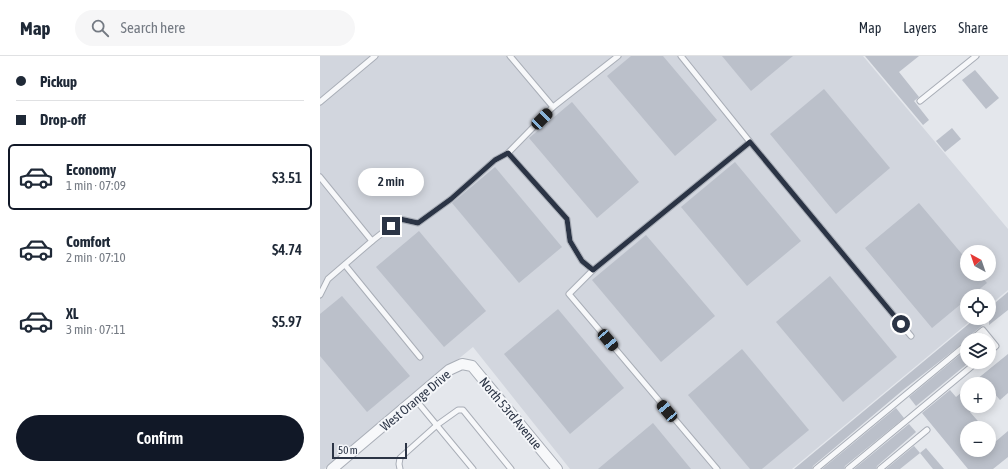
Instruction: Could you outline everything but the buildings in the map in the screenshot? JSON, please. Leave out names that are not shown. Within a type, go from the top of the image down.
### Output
[{"type":"street","name":"West Orange Drive","points":[[332,469],[449,370],[462,364]]},
{"type":"street","name":"North 53rd Avenue","points":[[462,364],[472,366],[557,469]]},
{"type":"lane","points":[[320,102],[375,56]]},
{"type":"lane","points":[[510,56],[553,108]]},
{"type":"lane","points":[[320,295],[328,279],[372,241],[400,219],[418,223],[451,199],[495,160],[508,153],[553,108],[618,56]]},
{"type":"lane","points":[[681,56],[750,142],[911,336]]},
{"type":"lane","points":[[920,101],[976,56]]},
{"type":"lane","points":[[716,469],[569,294],[593,270],[750,142]]},
{"type":"lane","points":[[508,153],[567,219],[570,241],[582,261],[593,270]]},
{"type":"lane","points":[[320,177],[372,241]]},
{"type":"lane","points":[[345,265],[420,357]]},
{"type":"lane","points":[[816,469],[960,350]]},
{"type":"lane","points":[[848,469],[969,369]]},
{"type":"lane","points":[[415,399],[473,469]]},
{"type":"lane","points":[[400,469],[400,458],[437,425],[458,410],[463,410],[511,469]]},
{"type":"lane","points":[[880,469],[927,430]]},
{"type":"shaded area","points":[[320,56],[863,56],[1008,229],[1008,290],[996,300],[996,289],[960,289],[960,325],[966,325],[792,469],[570,469],[473,347],[324,469],[320,469]]},
{"type":"route","points":[[391,226],[400,219],[418,223],[451,199],[495,160],[508,153],[567,219],[570,241],[582,261],[593,270],[750,142],[901,324]]}]
